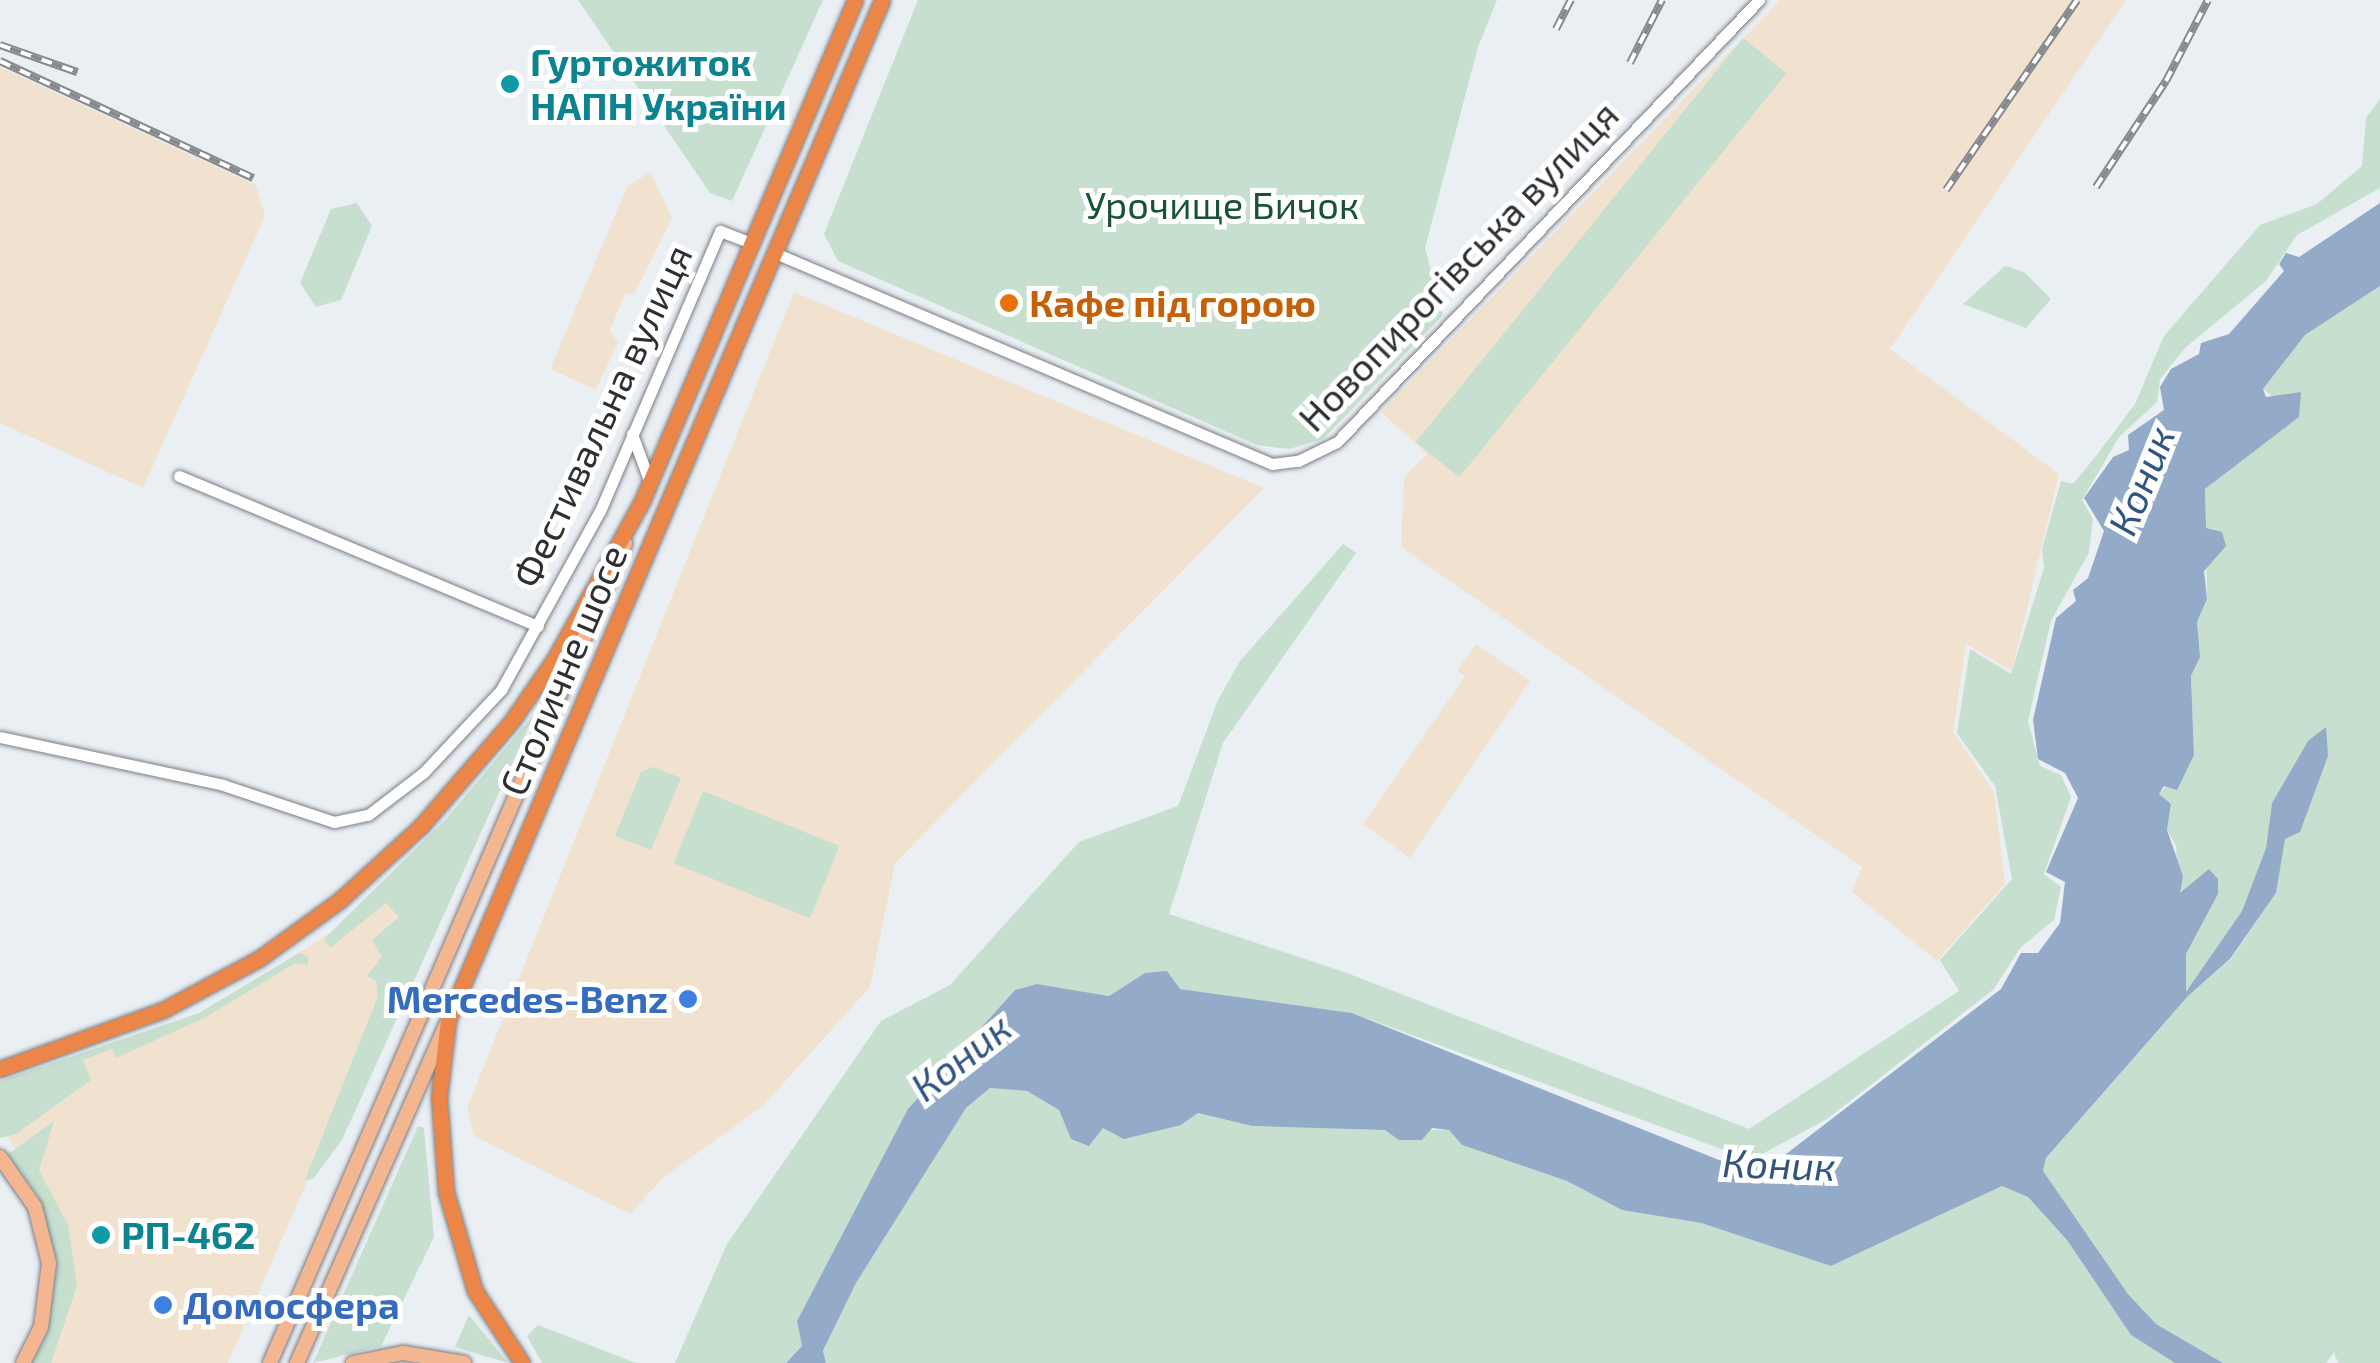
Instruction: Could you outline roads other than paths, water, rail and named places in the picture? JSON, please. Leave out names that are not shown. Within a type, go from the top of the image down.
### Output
[{"type":"highway","name":"Столичне шосе","points":[[642,501],[855,0]]},
{"type":"highway","name":"Столичне шосе","points":[[448,1020],[882,0]]},
{"type":"highway","points":[[0,1069],[196,994],[260,958],[354,887],[421,826],[511,722],[554,660],[642,501]]},
{"type":"highway","points":[[448,1020],[439,1096],[446,1192],[475,1291],[522,1363]]},
{"type":"main road","name":"Столичне шосе","points":[[270,1363],[642,501]]},
{"type":"main road","name":"Столичне шосе","points":[[297,1363],[448,1020]]},
{"type":"main road","points":[[0,1157],[35,1207],[49,1264],[42,1327],[23,1363]]},
{"type":"main road","points":[[353,1363],[403,1353],[464,1363]]},
{"type":"street","name":"Новопирогівська вулиця","points":[[775,253],[1272,464],[1298,461],[1337,442],[1759,0]]},
{"type":"street","name":"Фестивальна вулиця","points":[[0,738],[223,785],[324,820],[356,822],[424,772],[472,724],[538,626],[600,511],[720,231],[752,243]]},
{"type":"street","points":[[632,434],[650,483]]},
{"type":"street","name":"Фестивальна вулиця","points":[[180,476],[538,626]]},
{"type":"water","name":"Коник","points":[[2380,203],[2380,286],[2305,335],[2263,389],[2266,397],[2301,392],[2299,417],[2205,489],[2206,528],[2222,532],[2226,546],[2204,571],[2207,599],[2197,622],[2200,657],[2191,676],[2194,755],[2177,790],[2164,786],[2159,794],[2171,804],[2167,830],[2183,876],[2180,893],[2209,869],[2218,879],[2218,894],[2186,954],[2186,992],[2242,911],[2266,848],[2272,803],[2308,741],[2326,727],[2328,756],[2300,832],[2285,839],[2276,893],[2230,959],[2188,996],[2046,1158],[2043,1171],[2128,1294],[2156,1324],[2223,1363],[2175,1363],[2131,1335],[2067,1240],[2028,1197],[2002,1186],[1831,1266],[1701,1223],[1622,1210],[1567,1181],[1462,1145],[1449,1130],[1432,1128],[1422,1140],[1399,1140],[1385,1130],[1252,1126],[1198,1113],[1181,1125],[1124,1139],[1103,1128],[1089,1146],[1071,1139],[1059,1110],[1027,1091],[990,1088],[966,1108],[856,1283],[823,1351],[826,1363],[786,1363],[802,1346],[797,1321],[908,1109],[1015,990],[1037,984],[1109,996],[1145,973],[1167,971],[1180,989],[1352,1013],[1719,1160],[1747,1166],[1777,1161],[2001,989],[2021,953],[2038,953],[2060,923],[2065,882],[2046,872],[2078,798],[2065,773],[2038,759],[2033,720],[2056,618],[2076,601],[2073,590],[2088,578],[2104,531],[2084,498],[2113,457],[2129,450],[2128,435],[2164,410],[2160,387],[2171,369],[2199,354],[2201,343],[2229,334],[2284,271],[2279,264],[2286,253],[2299,257]]},
{"type":"railway","points":[[1556,29],[1571,0]]},
{"type":"railway","points":[[1630,63],[1662,0]]},
{"type":"railway","points":[[1946,190],[2077,0]]},
{"type":"railway","points":[[2096,187],[2166,81],[2208,0]]},
{"type":"railway","points":[[0,45],[77,72]]},
{"type":"railway","points":[[0,61],[253,178]]},
{"type":"place","name":"Гуртожиток НАПН України","points":[[510,84]]},
{"type":"place","name":"Кафе під горою","points":[[1009,303]]},
{"type":"place","name":"Mercedes-Benz","points":[[688,999]]},
{"type":"place","name":"РП-462","points":[[101,1235]]},
{"type":"place","name":"Домосфера","points":[[163,1305]]},
{"type":"park label","name":"Урочище Бичок","points":[[1222,205]]}]
